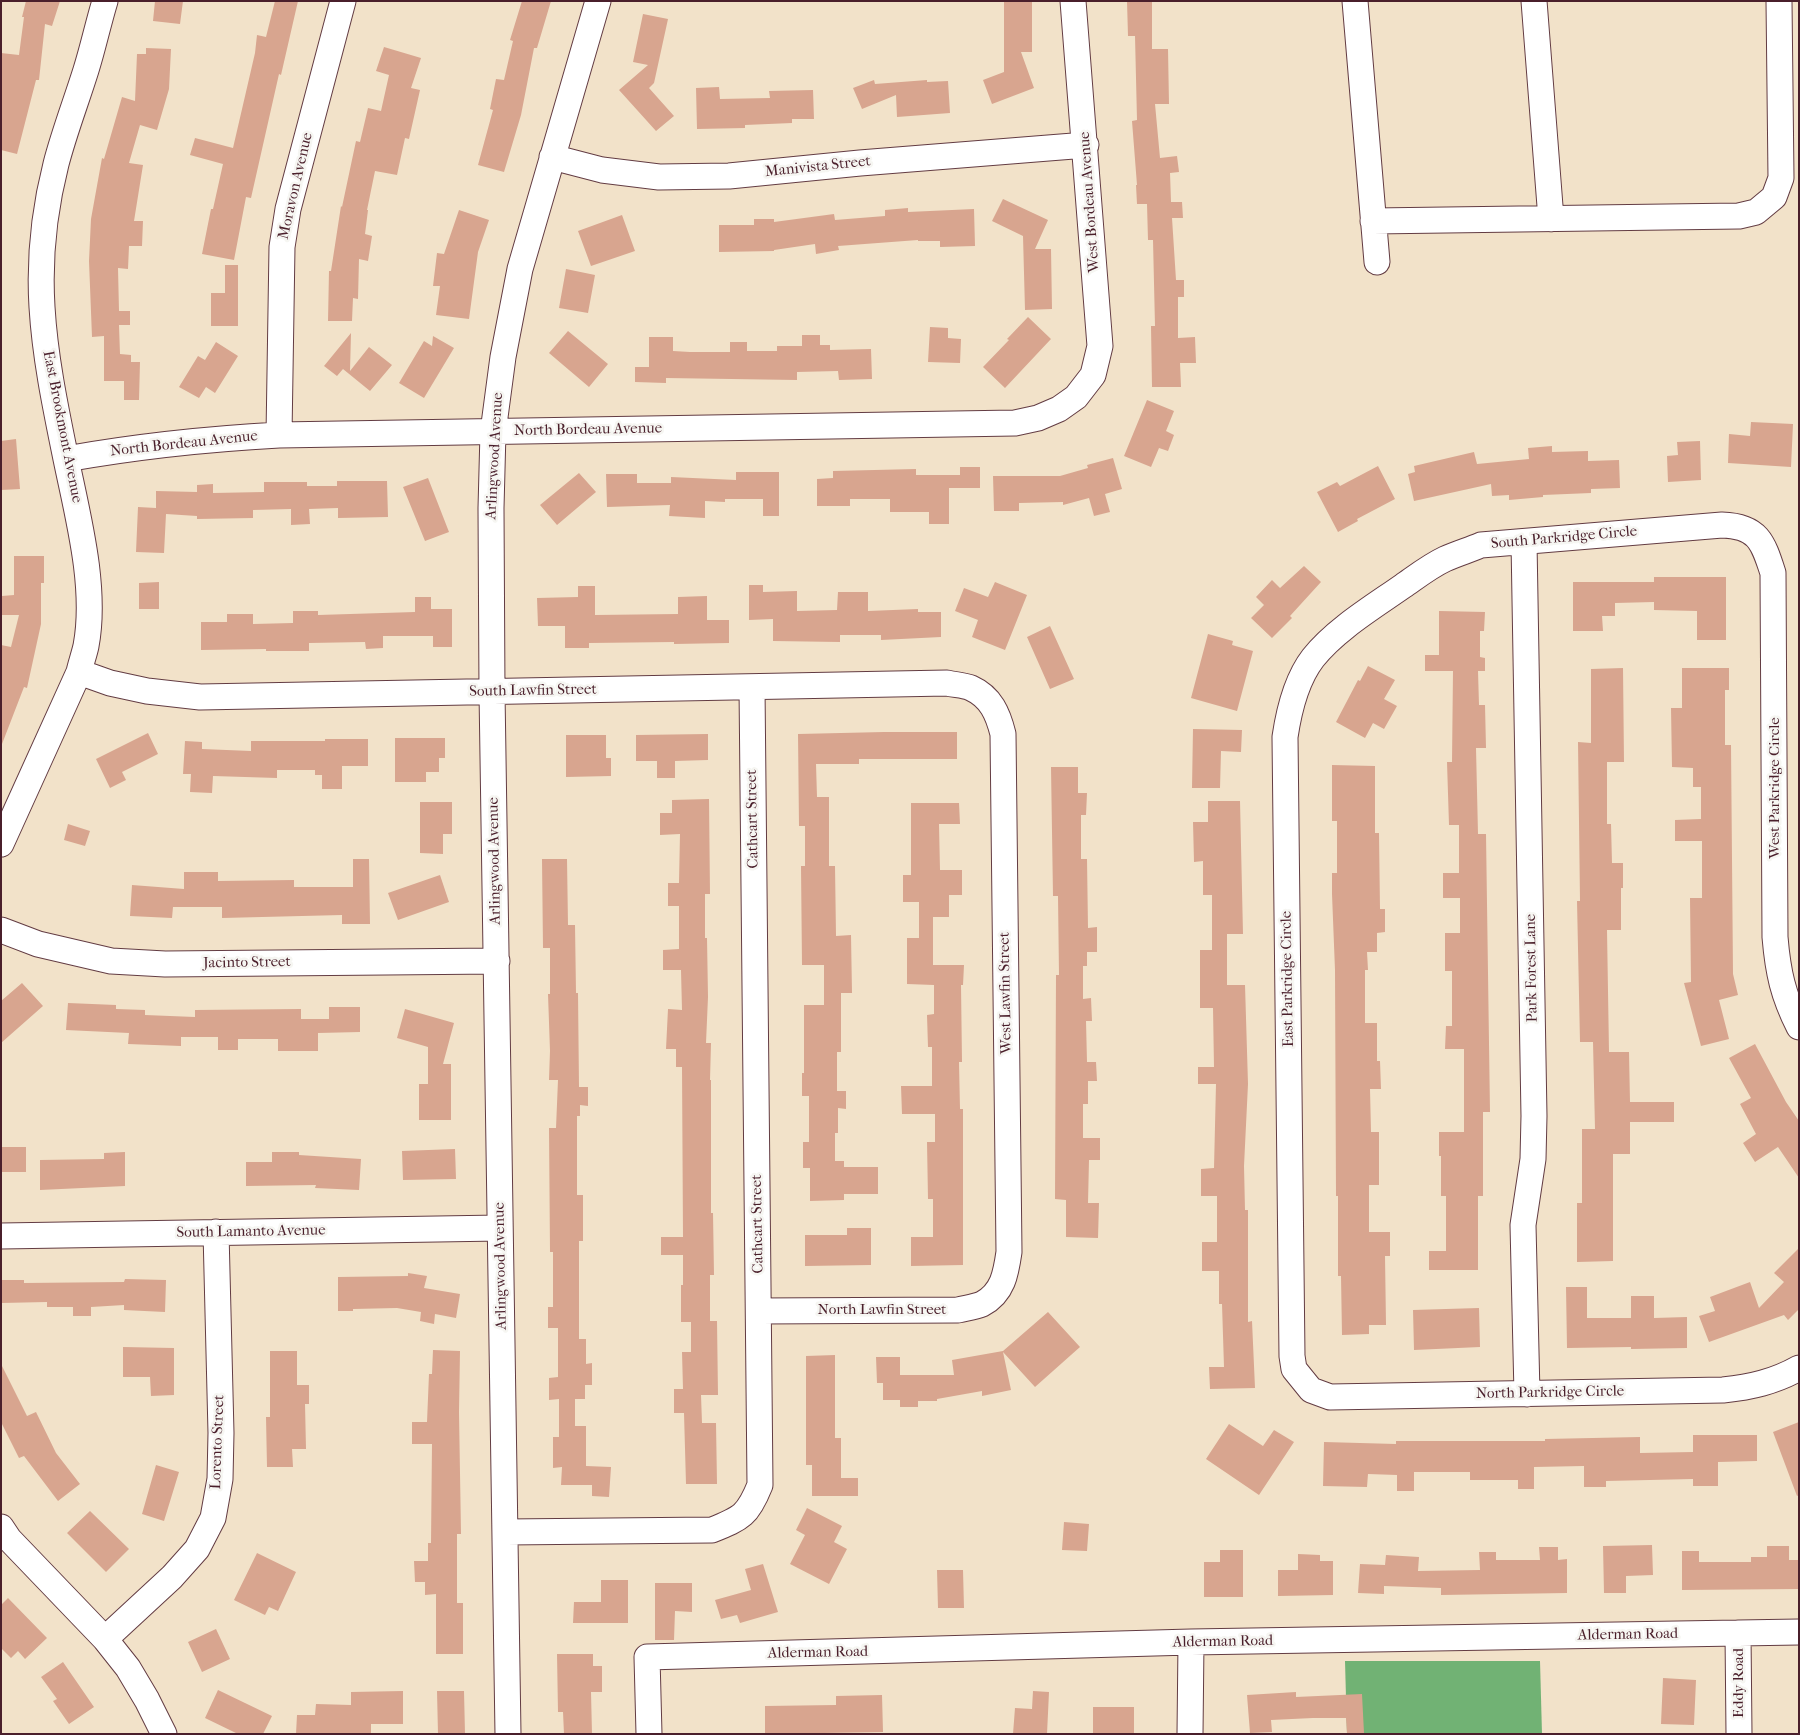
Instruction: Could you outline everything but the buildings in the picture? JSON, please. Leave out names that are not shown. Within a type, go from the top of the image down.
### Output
[{"type":"street","name":"East Brookmont Avenue","points":[[1,844],[79,672],[86,646],[89,614],[86,563],[77,505],[66,459],[47,357],[42,308],[41,261],[46,214],[56,163],[105,1]]},
{"type":"street","name":"Moravon Avenue","points":[[279,435],[282,247],[288,209],[344,1]]},
{"type":"street","name":"Arlingwood Avenue","points":[[508,1734],[492,692],[491,508],[494,432],[503,357],[520,268],[598,1]]},
{"type":"street","name":"West Bordeau Avenue","points":[[1073,1],[1086,145],[1100,346],[1093,375],[1076,397]]},
{"type":"street","points":[[1355,1],[1377,262]]},
{"type":"street","points":[[1534,1],[1551,219]]},
{"type":"street","points":[[1373,221],[1739,216],[1756,212],[1774,197],[1781,178],[1779,1]]},
{"type":"street","name":"Manivista Street","points":[[552,157],[602,170],[659,177],[729,176],[860,163],[1086,145]]},
{"type":"street","name":"North Bordeau Avenue","points":[[66,459],[130,447],[209,438],[279,435],[1015,423],[1038,418],[1052,412],[1076,397]]},
{"type":"street","name":"South Parkridge Circle","points":[[1372,607],[1444,560],[1481,545],[1737,525],[1752,531],[1764,546]]},
{"type":"street","name":"Park Forest Lane","points":[[1524,542],[1534,1116],[1533,1159],[1523,1225],[1527,1394]]},
{"type":"street","name":"West Parkridge Circle","points":[[1764,546],[1773,573],[1774,595],[1776,937],[1778,969],[1789,1006],[1799,1027]]},
{"type":"street","name":"East Parkridge Circle","points":[[1303,1381],[1294,1369],[1292,1356],[1285,737],[1289,711],[1312,658],[1334,637],[1372,607]]},
{"type":"street","name":"South Lawfin Street","points":[[79,672],[110,683],[147,692],[200,696],[948,683],[970,688],[987,699]]},
{"type":"street","name":"Cathcart Street","points":[[506,1532],[712,1530],[736,1520],[752,1505],[760,1485],[752,687]]},
{"type":"street","name":"West Lawfin Street","points":[[987,699],[998,713],[1003,734],[1009,1252],[1006,1271],[999,1290]]},
{"type":"street","name":"Jacinto Street","points":[[1,930],[38,944],[111,961],[165,964],[497,961]]},
{"type":"street","name":"South Lamanto Avenue","points":[[1,1236],[500,1228]]},
{"type":"street","name":"Lorento Street","points":[[105,1639],[172,1577],[196,1550],[213,1518],[220,1479],[221,1432],[216,1232]]},
{"type":"street","name":"North Lawfin Street","points":[[759,1311],[958,1310],[982,1304],[999,1290]]},
{"type":"street","name":"North Parkridge Circle","points":[[1303,1381],[1311,1390],[1330,1397],[1723,1390],[1751,1387],[1783,1377],[1799,1368]]},
{"type":"street","points":[[4,1537],[105,1639],[128,1668],[164,1734]]},
{"type":"street","name":"Alderman Road","points":[[649,1734],[648,1657],[1192,1642],[1799,1632]]},
{"type":"street","name":"Eddy Road","points":[[1738,1633],[1739,1734]]},
{"type":"street","points":[[1190,1734],[1192,1642]]},
{"type":"green space","points":[[1345,1661],[1540,1661],[1542,1734],[1347,1734]]}]
